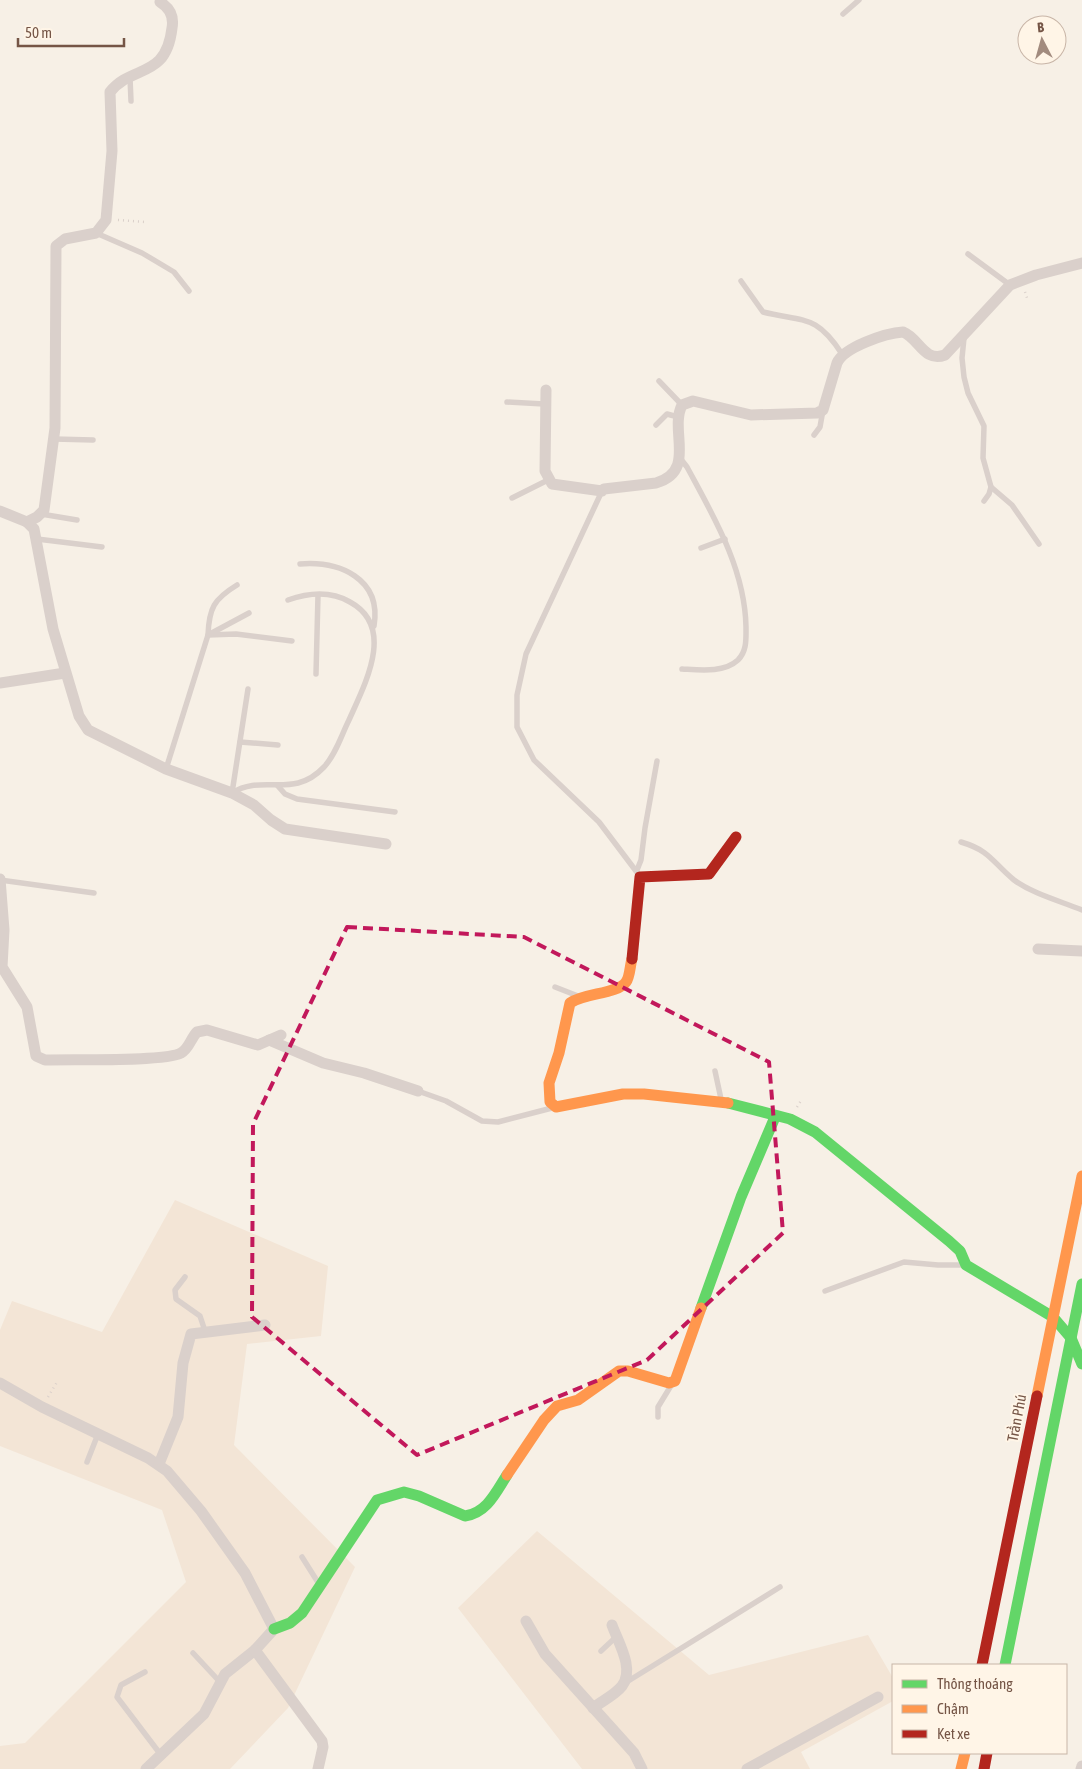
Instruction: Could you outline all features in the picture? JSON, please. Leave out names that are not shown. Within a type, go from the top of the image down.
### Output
[{"type":"street","points":[[27,522],[41,514],[46,503],[54,439],[56,246],[65,238],[96,233],[106,220],[112,151],[110,92],[157,63],[169,47],[173,22],[170,12],[160,2]]},
{"type":"street","points":[[546,390],[544,404],[545,457],[548,480],[559,486],[602,491],[604,489],[663,481],[675,470],[680,458],[678,417],[682,405],[693,401],[751,415],[807,414],[824,410],[837,363],[842,354],[874,339],[903,332],[928,355],[940,357],[949,352],[964,337],[1010,285],[1036,275],[1082,263]]},
{"type":"street","points":[[0,511],[27,522],[34,529],[49,614],[79,716],[88,730],[166,769],[232,793],[254,805],[271,820],[286,829],[386,844]]},
{"type":"street","points":[[0,683],[65,673]]},
{"type":"street","points":[[736,837],[709,874],[639,874],[631,964],[626,982],[611,992],[579,997],[567,1008],[559,1053],[549,1083],[550,1102],[556,1107],[623,1094],[644,1094],[721,1101],[775,1117],[790,1119],[815,1132],[852,1160],[960,1251],[966,1265],[1053,1317],[1070,1338],[1082,1364]]},
{"type":"street","points":[[0,879],[4,930],[2,967],[27,1007],[36,1056],[45,1060],[173,1056],[181,1054],[197,1032],[207,1030],[258,1045],[281,1035]]},
{"type":"street","points":[[1038,949],[1082,951]]},
{"type":"street","points":[[269,1040],[323,1063],[364,1073],[418,1091]]},
{"type":"street","points":[[146,1769],[204,1714],[225,1674],[255,1650],[274,1629],[297,1618],[378,1500],[404,1492],[419,1496],[465,1516],[473,1515],[486,1508],[544,1420],[557,1406],[583,1397],[619,1371],[628,1371],[670,1384],[673,1382],[677,1377],[741,1197],[775,1117]]},
{"type":"street","name":"Trần Phú","points":[[982,1664],[1082,1176]]},
{"type":"street","points":[[1005,1664],[1082,1284]]},
{"type":"street","points":[[158,1464],[178,1417],[181,1378],[189,1337],[194,1332],[265,1325]]},
{"type":"street","points":[[0,1383],[42,1407],[158,1464],[201,1511],[240,1565],[274,1629]]},
{"type":"street","points":[[526,1621],[545,1654],[634,1753],[642,1769]]},
{"type":"street","points":[[593,1708],[623,1684],[627,1674],[626,1662],[612,1625]]},
{"type":"street","points":[[255,1650],[322,1741],[323,1747],[318,1769]]},
{"type":"street","points":[[747,1769],[878,1698]]},
{"type":"street","points":[[961,1769],[965,1754]]},
{"type":"street","points":[[984,1769],[987,1754]]},
{"type":"lane","points":[[844,14],[859,0]]},
{"type":"lane","points":[[130,78],[131,101]]},
{"type":"lane","points":[[96,233],[142,253],[174,272],[189,291]]},
{"type":"lane","points":[[968,254],[1010,285]]},
{"type":"lane","points":[[741,280],[763,312],[802,318],[813,323],[835,343],[842,354]]},
{"type":"lane","points":[[964,337],[962,358],[964,377],[968,393],[984,426],[983,458],[991,487],[984,501]]},
{"type":"lane","points":[[659,381],[682,405]]},
{"type":"lane","points":[[507,402],[544,404]]},
{"type":"lane","points":[[814,435],[820,427],[824,410]]},
{"type":"lane","points":[[656,425],[666,414],[678,417]]},
{"type":"lane","points":[[54,439],[94,440]]},
{"type":"lane","points":[[680,458],[687,467],[724,539],[741,582],[746,608],[746,642],[742,655],[736,662],[722,668],[710,670],[682,669]]},
{"type":"lane","points":[[512,498],[548,480]]},
{"type":"lane","points":[[991,487],[1012,505],[1039,544]]},
{"type":"lane","points":[[602,491],[526,654],[517,695],[518,727],[534,760],[599,822],[639,874]]},
{"type":"lane","points":[[41,514],[77,520]]},
{"type":"lane","points":[[37,539],[102,547]]},
{"type":"lane","points":[[701,548],[724,539]]},
{"type":"lane","points":[[232,793],[248,786],[296,785],[309,780],[332,756],[371,663],[375,641],[376,614],[374,601],[362,581],[342,568],[318,563],[300,564]]},
{"type":"lane","points":[[166,769],[208,635],[210,613],[213,605],[221,594],[237,585]]},
{"type":"lane","points":[[288,600],[302,595],[339,596],[365,612],[374,628]]},
{"type":"lane","points":[[316,674],[318,595]]},
{"type":"lane","points":[[208,635],[248,613]]},
{"type":"lane","points":[[208,635],[236,634],[292,641]]},
{"type":"lane","points":[[232,793],[248,689]]},
{"type":"lane","points":[[240,742],[278,745]]},
{"type":"lane","points":[[639,874],[657,761]]},
{"type":"lane","points":[[278,785],[285,794],[297,799],[395,812]]},
{"type":"lane","points":[[961,842],[986,852],[1015,880],[1082,910]]},
{"type":"lane","points":[[0,879],[94,893]]},
{"type":"lane","points":[[555,987],[579,997]]},
{"type":"lane","points":[[715,1071],[721,1101]]},
{"type":"lane","points":[[418,1091],[446,1101],[482,1121],[498,1122],[556,1107]]},
{"type":"lane","points":[[825,1291],[904,1262],[938,1266],[966,1265]]},
{"type":"lane","points":[[184,1277],[175,1290],[176,1299],[200,1316],[205,1331]]},
{"type":"lane","points":[[658,1417],[658,1407],[673,1382]]},
{"type":"lane","points":[[87,1462],[98,1434]]},
{"type":"lane","points":[[302,1557],[320,1586]]},
{"type":"lane","points":[[623,1684],[780,1587]]},
{"type":"lane","points":[[601,1651],[617,1637]]},
{"type":"lane","points":[[193,1653],[220,1682]]},
{"type":"lane","points":[[145,1672],[121,1685],[117,1697],[161,1755]]},
{"type":"path","points":[[106,220],[145,222]]},
{"type":"path","points":[[42,1407],[57,1382]]},
{"type":"highlighted area","points":[[347,927],[524,937],[769,1062],[783,1233],[647,1360],[417,1455],[252,1317],[253,1124]]},
{"type":"shaded area","points":[[175,1200],[328,1266],[321,1336],[247,1344],[234,1445],[355,1567],[288,1708],[230,1769],[0,1769],[0,1746],[25,1743],[186,1582],[162,1510],[0,1446],[0,1330],[12,1301],[102,1332]]},
{"type":"shaded area","points":[[537,1531],[709,1675],[868,1635],[892,1676],[892,1702],[801,1752],[810,1769],[582,1769],[458,1608]]},
{"type":"traffic: fast","points":[[728,1103],[790,1119],[815,1132],[949,1241],[960,1251],[966,1265],[1053,1317],[1071,1338],[1082,1364]]},
{"type":"traffic: fast","points":[[701,1308],[741,1197],[775,1117]]},
{"type":"traffic: fast","points":[[1005,1664],[1082,1284]]},
{"type":"traffic: fast","points":[[274,1629],[290,1623],[302,1613],[377,1500],[404,1492],[419,1496],[465,1516],[473,1514],[485,1506],[495,1495],[507,1475]]},
{"type":"traffic: slow","points":[[632,959],[628,977],[622,986],[570,1003],[559,1053],[549,1083],[550,1102],[556,1107],[623,1094],[644,1094],[728,1103]]},
{"type":"traffic: slow","points":[[1037,1396],[1082,1176]]},
{"type":"traffic: slow","points":[[507,1475],[544,1420],[557,1406],[578,1400],[619,1371],[628,1371],[669,1383],[675,1381],[701,1308]]},
{"type":"traffic: slow","points":[[961,1769],[965,1754]]},
{"type":"traffic: jam","points":[[632,959],[640,877],[709,874],[736,837]]},
{"type":"traffic: jam","points":[[982,1664],[1037,1396]]},
{"type":"traffic: jam","points":[[984,1769],[987,1754]]}]
